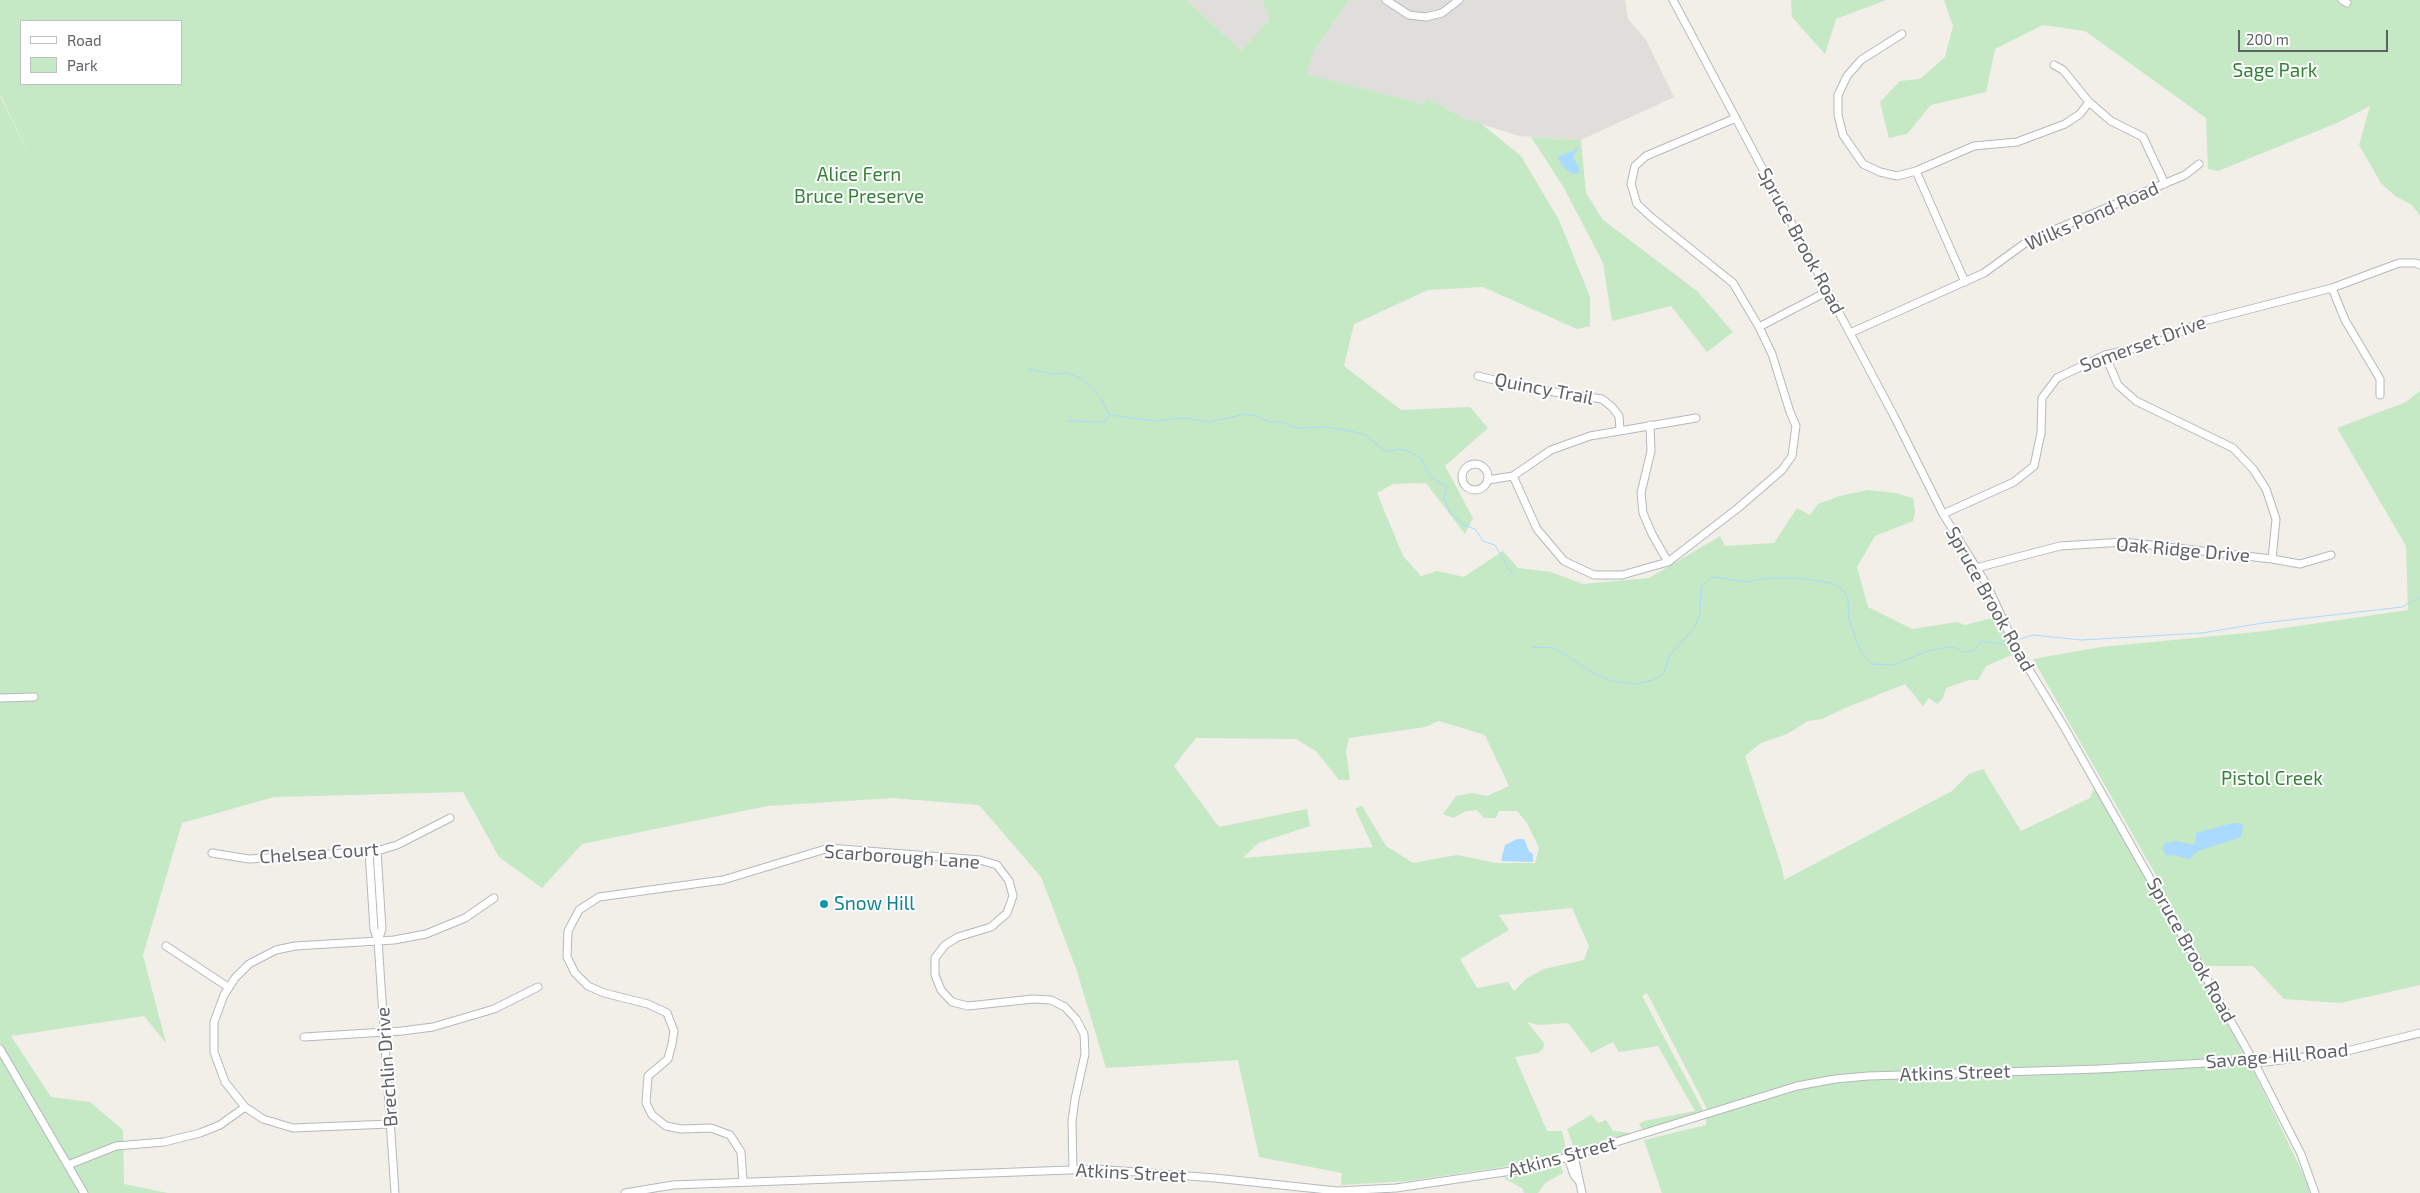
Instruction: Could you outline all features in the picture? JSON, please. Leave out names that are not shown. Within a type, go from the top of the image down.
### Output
[{"type":"street","points":[[1386,0],[1409,15],[1426,17],[1442,13],[1459,0]]},
{"type":"street","name":"Spruce Brook Road","points":[[1673,0],[1901,429],[1943,514],[1994,598],[2016,648],[2063,725],[2254,1062],[2301,1154],[2311,1177],[2315,1193]]},
{"type":"street","points":[[1902,34],[1861,60],[1847,76],[1838,95],[1838,114],[1843,135],[1863,164],[1880,172],[1897,176],[1916,172],[1974,146],[2018,142],[2065,124],[2080,114],[2089,102]]},
{"type":"street","points":[[2054,65],[2070,78],[2089,102],[2111,121],[2143,137],[2165,184]]},
{"type":"street","points":[[1513,476],[1537,529],[1564,561],[1594,575],[1622,575],[1668,562],[1738,508],[1782,470],[1792,456],[1796,426],[1772,354],[1733,282],[1637,204],[1631,184],[1635,166],[1646,156],[1736,118]]},
{"type":"street","name":"Wilks Pond Road","points":[[1850,333],[1984,273],[2028,241],[2185,176],[2199,164]]},
{"type":"street","points":[[1916,172],[1965,282]]},
{"type":"street","name":"Somerset Drive","points":[[1943,514],[2014,482],[2034,466],[2041,433],[2042,398],[2057,378],[2105,355],[2154,344],[2204,321],[2332,288],[2399,263],[2420,265]]},
{"type":"street","points":[[2332,288],[2345,320],[2380,379],[2380,395]]},
{"type":"street","points":[[1759,327],[1828,291]]},
{"type":"street","points":[[2105,355],[2118,385],[2136,401],[2233,448],[2253,468],[2266,489],[2276,519],[2272,559]]},
{"type":"street","name":"Quincy Trail","points":[[1478,376],[1527,388],[1602,400],[1612,407],[1618,416],[1620,430]]},
{"type":"street","points":[[1488,480],[1513,476],[1551,450],[1590,436],[1696,418]]},
{"type":"street","points":[[1650,425],[1651,451],[1641,493],[1643,513],[1652,534],[1668,562]]},
{"type":"street","name":"Oak Ridge Drive","points":[[1976,568],[2060,546],[2124,542],[2300,564],[2331,555]]},
{"type":"street","points":[[0,698],[34,697]]},
{"type":"street","name":"Chelsea Court","points":[[212,853],[249,859],[377,850],[397,845],[450,818]]},
{"type":"street","name":"Scarborough Lane","points":[[743,1182],[741,1152],[730,1135],[711,1128],[681,1129],[666,1126],[652,1115],[646,1103],[648,1076],[668,1058],[674,1031],[666,1013],[648,1004],[604,993],[588,986],[575,973],[567,957],[568,931],[579,910],[599,897],[723,880],[829,848],[980,860],[997,865],[1009,881],[1013,896],[1008,913],[992,927],[958,937],[945,944],[935,958],[935,975],[941,990],[952,1002],[968,1006],[1033,999],[1051,1000],[1065,1007],[1076,1019],[1084,1034],[1086,1054],[1075,1099],[1072,1121],[1073,1170]]},
{"type":"street","name":"Brechlin Drive","points":[[377,850],[382,928],[378,941]]},
{"type":"street","name":"Brechlin Drive","points":[[369,851],[374,929],[378,941],[395,1193]]},
{"type":"street","points":[[390,1124],[292,1128],[263,1119],[245,1107],[225,1082],[214,1052],[214,1022],[220,1003],[228,987],[249,964],[276,950],[295,946],[378,941],[415,936],[446,927],[465,918],[494,898]]},
{"type":"street","points":[[166,946],[228,987]]},
{"type":"street","points":[[304,1038],[418,1029],[464,1019],[494,1009],[538,988]]},
{"type":"street","name":"Savage Hill Road","points":[[2192,1064],[2254,1062],[2343,1052],[2420,1034]]},
{"type":"street","points":[[0,1049],[84,1193]]},
{"type":"street","name":"Atkins Street","points":[[625,1193],[743,1182],[1073,1170],[1137,1172],[1337,1191],[1411,1190],[1532,1168],[1797,1086],[1835,1079],[1868,1076],[2192,1064]]},
{"type":"street","points":[[68,1165],[116,1146],[164,1142],[200,1133],[220,1125],[245,1107]]},
{"type":"street","points":[[1571,1157],[1579,1173],[1582,1193]]},
{"type":"shaded area","points":[[1187,0],[1264,0],[1262,2],[1270,19],[1241,51]]},
{"type":"shaded area","points":[[1349,0],[1625,0],[1628,19],[1646,40],[1674,97],[1581,140],[1519,136],[1465,119],[1427,98],[1424,104],[1305,74],[1315,49]]},
{"type":"green space","points":[[0,0],[1187,0],[1241,51],[1270,19],[1262,2],[1264,0],[1349,0],[1315,49],[1306,74],[1424,104],[1427,98],[1465,119],[1479,122],[1521,156],[1559,220],[1590,297],[1590,326],[1577,329],[1483,287],[1428,290],[1354,324],[1344,366],[1401,410],[1470,407],[1488,428],[1445,466],[1473,518],[1465,534],[1426,483],[1393,484],[1377,493],[1403,556],[1421,576],[1437,571],[1464,577],[1503,551],[1518,568],[1551,572],[1583,584],[1649,578],[1720,536],[1725,546],[1774,543],[1797,508],[1810,515],[1818,504],[1840,496],[1868,490],[1896,493],[1913,498],[1915,512],[1913,521],[1875,536],[1857,567],[1868,607],[1912,629],[1957,622],[1965,625],[1996,617],[2014,654],[1986,666],[1978,680],[1969,680],[1946,688],[1943,698],[1937,704],[1929,698],[1923,706],[1905,684],[1822,719],[1808,721],[1787,734],[1761,743],[1745,756],[1782,868],[1784,880],[1952,791],[1969,774],[1983,769],[2021,831],[2090,798],[2094,788],[2149,880],[2157,877],[2033,659],[2101,647],[2257,632],[2408,610],[2406,546],[2337,428],[2406,402],[2420,391],[2420,985],[2340,1003],[2284,999],[2253,966],[2203,966],[2307,1182],[2310,1193],[1662,1193],[1644,1140],[1706,1125],[1707,1109],[1647,993],[1642,996],[1704,1112],[1662,1126],[1642,1129],[1639,1124],[1644,1121],[1695,1111],[1658,1046],[1619,1052],[1613,1042],[1591,1053],[1568,1023],[1538,1025],[1527,1022],[1544,1043],[1543,1049],[1538,1053],[1515,1057],[1547,1131],[1562,1131],[1567,1152],[1498,1168],[1408,1181],[1341,1185],[1342,1173],[1259,1157],[1238,1060],[1106,1068],[1076,968],[1041,877],[979,805],[893,798],[767,806],[582,844],[542,888],[499,857],[463,792],[274,797],[182,823],[143,955],[166,1043],[144,1016],[11,1036],[51,1097],[90,1102],[123,1130],[124,1184],[168,1193],[0,1193],[0,96],[37,171],[0,94]],"holes":[[[1439,721],[1485,735],[1509,786],[1487,796],[1472,793],[1456,796],[1443,814],[1453,818],[1466,811],[1477,810],[1484,818],[1496,818],[1499,811],[1517,811],[1527,823],[1539,848],[1535,863],[1496,863],[1457,855],[1413,863],[1386,846],[1362,806],[1355,809],[1373,847],[1243,858],[1258,843],[1310,826],[1307,809],[1219,827],[1174,766],[1196,738],[1296,739],[1316,751],[1339,780],[1350,780],[1346,752],[1349,738],[1425,727]],[[1572,908],[1589,946],[1584,960],[1544,969],[1527,978],[1514,991],[1508,982],[1477,988],[1460,959],[1509,930],[1499,915]]]},
{"type":"green space","points":[[1791,0],[1886,0],[1836,19],[1825,54],[1792,17]]},
{"type":"green space","name":"Sage Park","points":[[1944,0],[2420,0],[2420,216],[2412,205],[2395,196],[2381,183],[2359,145],[2370,106],[2337,123],[2218,171],[2208,169],[2206,118],[2085,31],[2043,25],[1995,49],[1986,92],[1931,105],[1907,134],[1889,138],[1880,102],[1900,81],[1920,79],[1945,57],[1953,26]]},
{"type":"green space","points":[[1531,137],[1581,140],[1586,193],[1603,220],[1697,291],[1733,332],[1707,352],[1671,306],[1612,321],[1603,263],[1564,188]]},
{"type":"green space","points":[[1591,1115],[1598,1123],[1606,1120],[1613,1131],[1630,1133],[1625,1137],[1612,1137],[1588,1147],[1577,1148],[1573,1145],[1567,1129]]},
{"type":"green space","points":[[1561,1165],[1563,1173],[1545,1183],[1538,1193],[1524,1193],[1523,1189],[1504,1178],[1538,1172]]},
{"type":"water","points":[[1579,145],[1573,157],[1580,170],[1577,174],[1573,174],[1563,167],[1558,158],[1573,151]]},
{"type":"water","points":[[2233,823],[2243,824],[2241,837],[2198,851],[2189,859],[2175,855],[2167,856],[2162,848],[2165,843],[2175,841],[2195,845],[2196,833]]},
{"type":"water","points":[[1517,839],[1524,839],[1529,851],[1533,854],[1533,862],[1501,861],[1505,845]]},
{"type":"waterway","points":[[1028,369],[1053,374],[1068,373],[1082,379],[1101,398],[1109,415]]},
{"type":"waterway","points":[[1068,421],[1103,422],[1110,415],[1154,421],[1185,418],[1209,422],[1246,414],[1257,416],[1269,422],[1282,422],[1296,428],[1326,427],[1365,435],[1386,452],[1398,449],[1411,452],[1421,458],[1431,478],[1447,486],[1444,498],[1451,513],[1464,525],[1475,529],[1483,541],[1495,545],[1510,571],[1515,574]]},
{"type":"waterway","points":[[1532,647],[1555,648],[1593,673],[1612,681],[1636,684],[1653,680],[1663,675],[1669,656],[1695,627],[1700,612],[1701,587],[1711,578],[1715,577],[1746,582],[1767,578],[1799,578],[1831,583],[1843,590],[1848,599],[1849,620],[1860,650],[1872,664],[1894,665],[1925,652],[1947,647],[1957,648],[1963,652],[1974,651],[1981,641],[2007,645]]},
{"type":"waterway","points":[[2017,640],[2033,635],[2081,640],[2202,633],[2263,623],[2402,607],[2420,597]]},
{"type":"place","name":"Snow Hill","points":[[824,904]]},
{"type":"park label","name":"Alice Fern Bruce Preserve","points":[[859,186]]},
{"type":"park label","name":"Pistol Creek","points":[[2272,779]]}]
